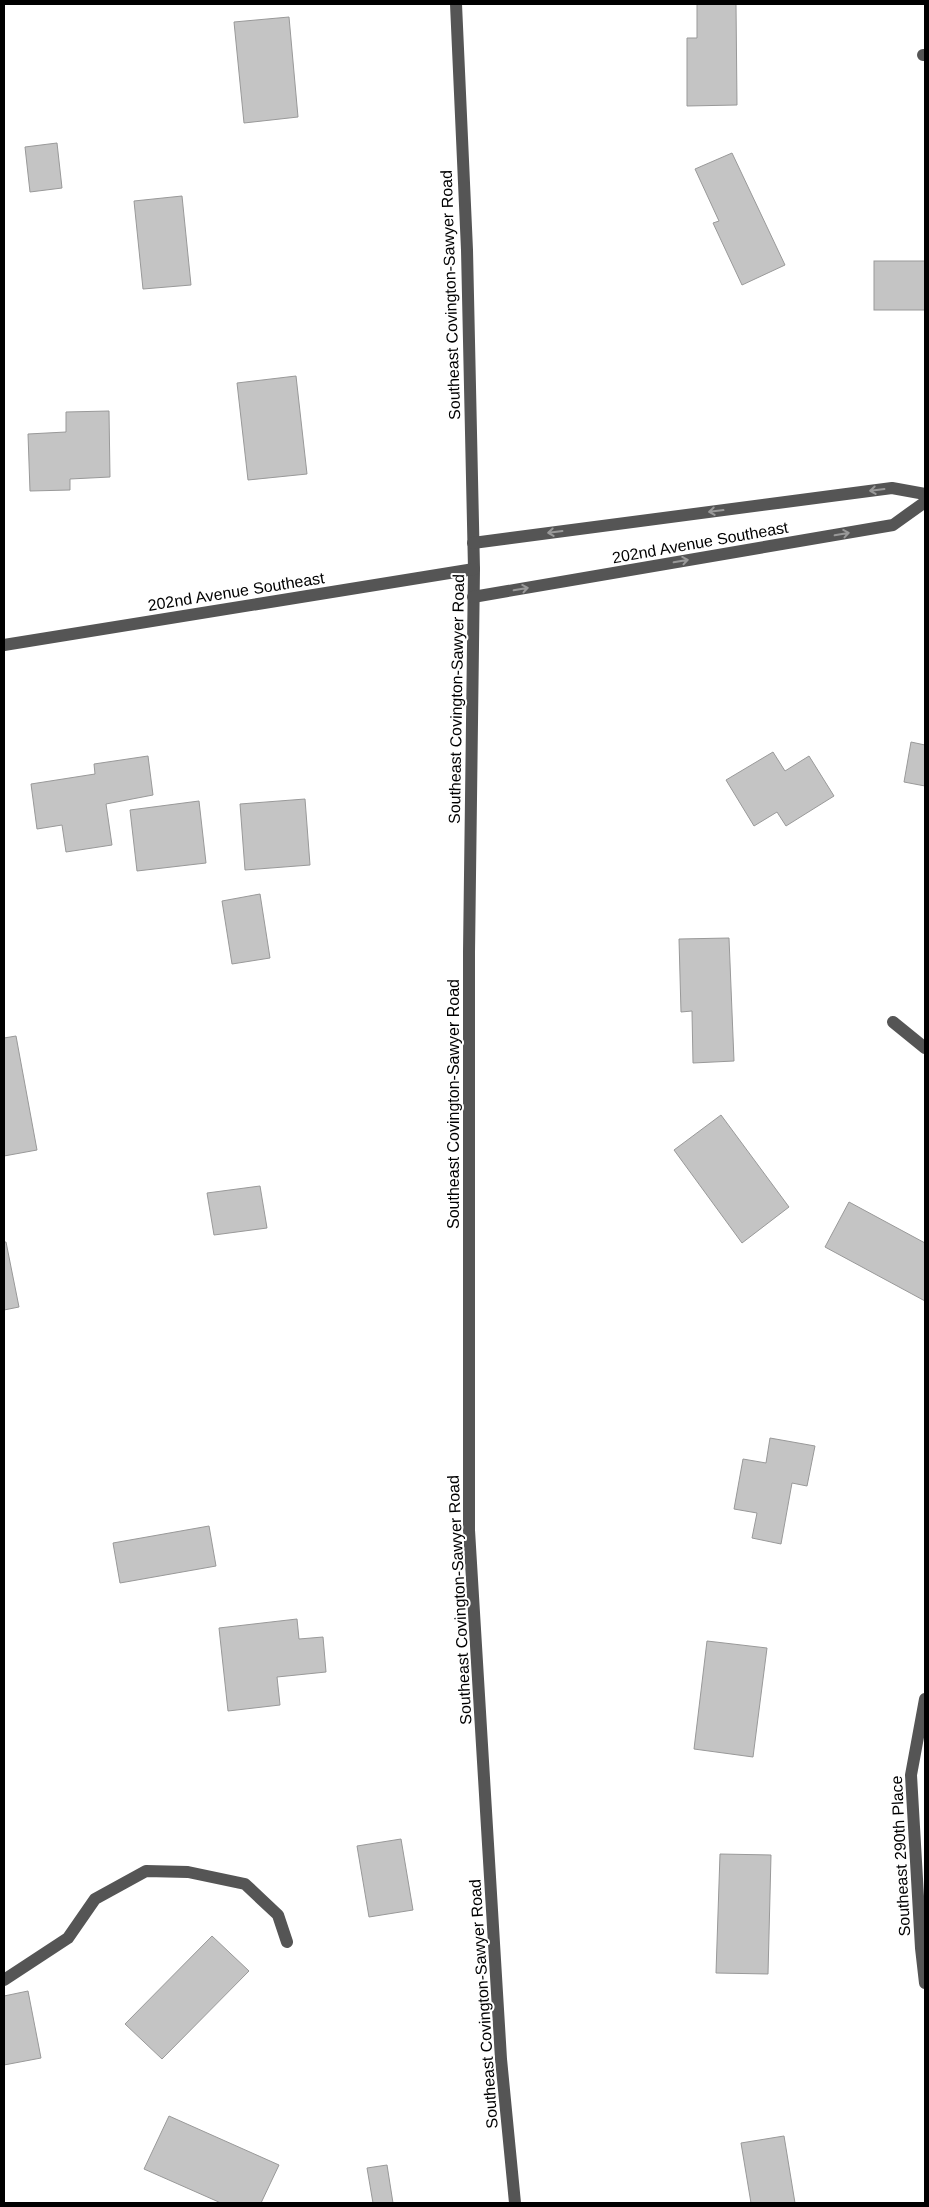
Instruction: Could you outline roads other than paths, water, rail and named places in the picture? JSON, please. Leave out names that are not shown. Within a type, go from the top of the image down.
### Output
[{"type":"street","name":"Southeast Covington-Sawyer Road","points":[[456,4],[467,250],[474,569],[470,952],[469,1530],[501,2059],[515,2203]]},
{"type":"street","name":"202nd Avenue Southeast","points":[[473,543],[892,488],[925,494]]},
{"type":"street","name":"202nd Avenue Southeast","points":[[473,597],[893,525],[925,502]]},
{"type":"street","name":"202nd Avenue Southeast","points":[[4,645],[474,569]]},
{"type":"street","points":[[893,1022],[925,1048]]},
{"type":"street","name":"Southeast 290th Place","points":[[925,1699],[911,1775],[921,1948],[925,1983]]},
{"type":"street","points":[[4,1980],[68,1938],[95,1899],[146,1871],[188,1872],[245,1884],[278,1915],[287,1942]]}]
